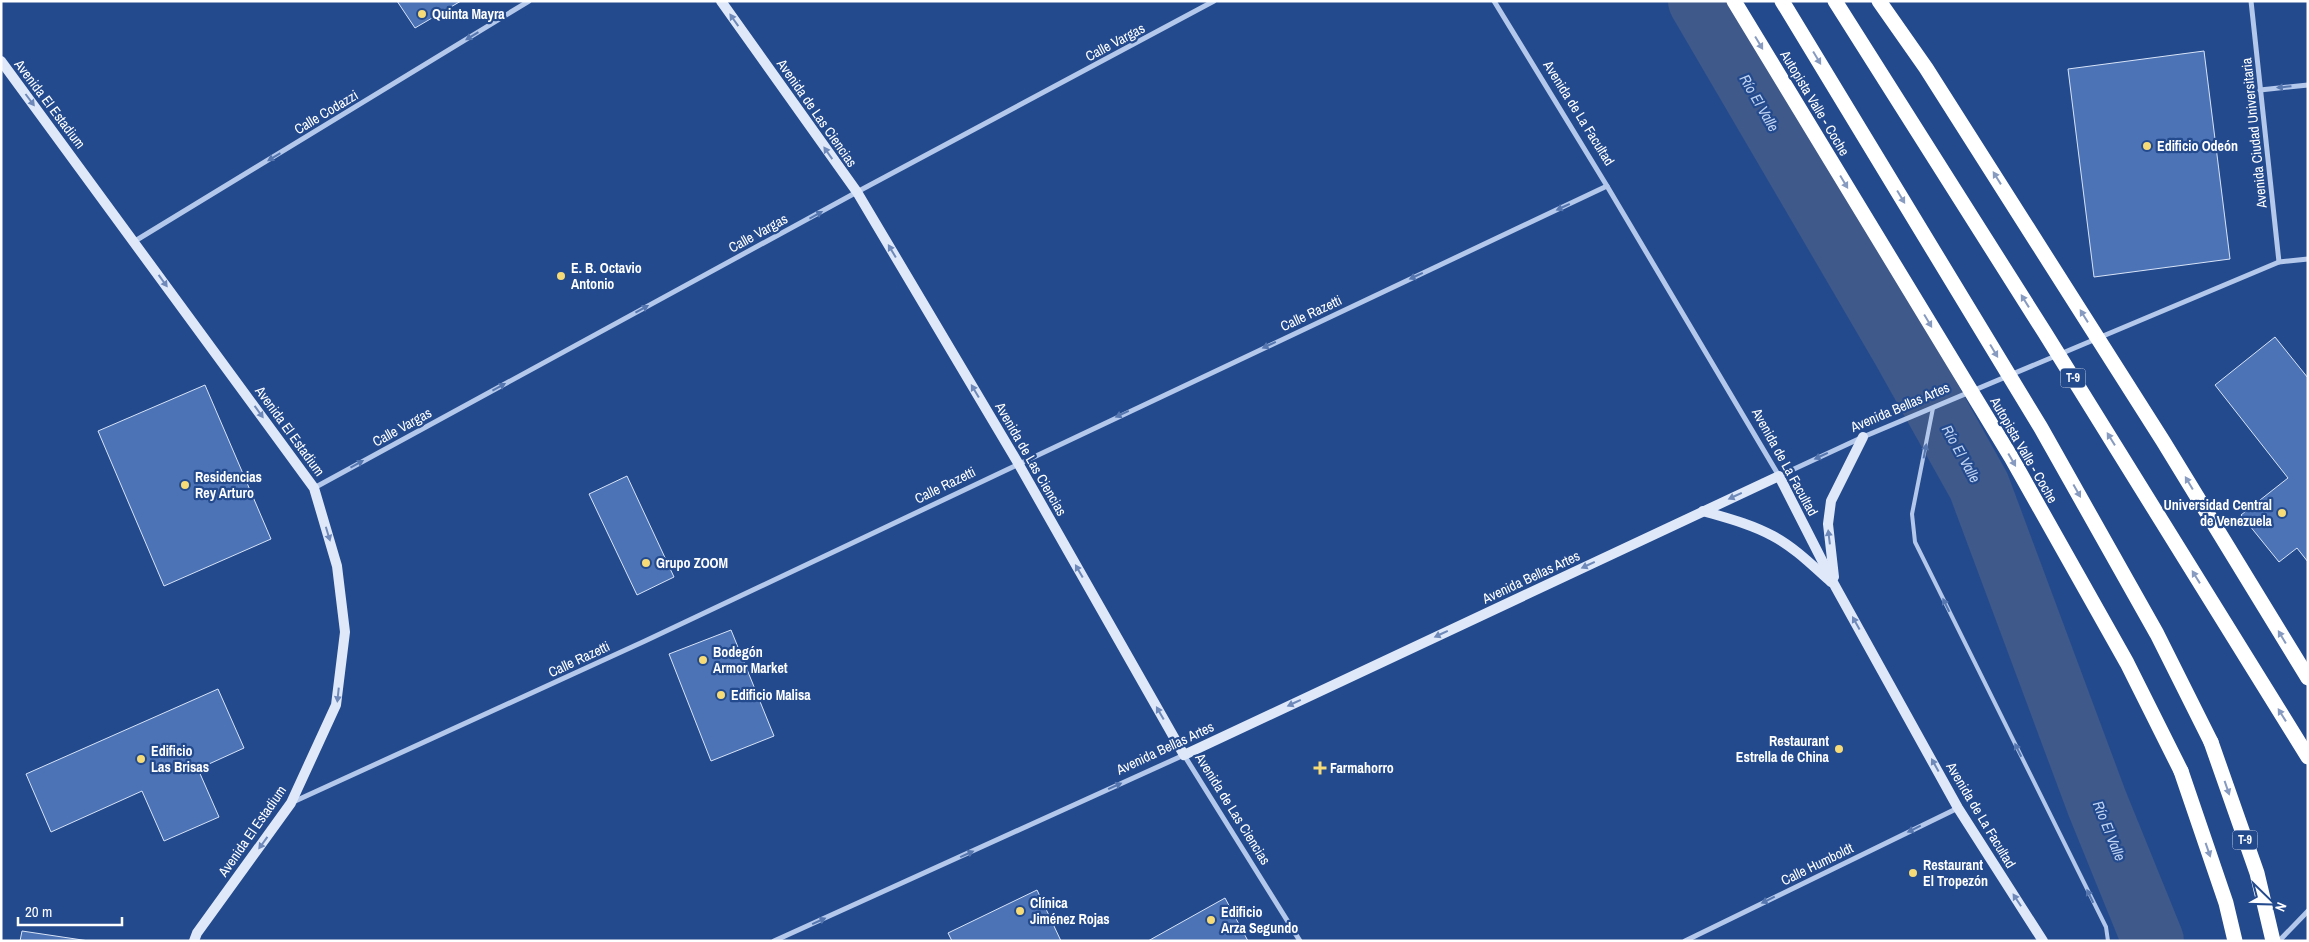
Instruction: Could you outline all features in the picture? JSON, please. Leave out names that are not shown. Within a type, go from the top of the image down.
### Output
[{"type":"highway","name":"Autopista Valle - Coche","points":[[1734,1],[2011,457],[2127,662],[2181,771],[2226,903],[2235,941]]},
{"type":"highway","name":"Autopista Valle - Coche","points":[[1782,1],[2041,428],[2157,634],[2211,742],[2257,874],[2273,941]]},
{"type":"highway","name":"T-9","points":[[1835,1],[2045,333],[2308,757]]},
{"type":"highway","points":[[1879,1],[1926,68],[2163,441],[2308,678]]},
{"type":"street","name":"Calle Codazzi","points":[[135,241],[529,1]]},
{"type":"street","name":"Avenida de Las Ciencias","points":[[721,1],[856,192],[1018,463],[1184,755],[1300,941]]},
{"type":"street","name":"Calle Vargas","points":[[314,488],[856,192],[1214,1]]},
{"type":"street","name":"Avenida de La Facultad","points":[[1494,1],[1608,186],[1779,476],[1835,586],[1958,808],[2043,941]]},
{"type":"street","name":"Avenida Ciudad Universitaria","points":[[2251,1],[2279,262]]},
{"type":"street","name":"Avenida El Estadium","points":[[1,61],[135,241],[314,488],[337,566],[345,632],[336,705],[291,803],[197,933],[194,941]]},
{"type":"street","points":[[2260,90],[2308,85]]},
{"type":"street","name":"Calle Razetti","points":[[291,803],[645,641],[1018,463],[1608,186]]},
{"type":"street","name":"Avenida Bellas Artes","points":[[774,941],[1184,755],[1863,437],[2279,262],[2308,259]]},
{"type":"street","points":[[1835,586],[1828,524],[1832,501],[1863,437]]},
{"type":"street","points":[[1703,511],[1745,523],[1774,536],[1798,553],[1835,586]]},
{"type":"street","name":"Calle Humboldt","points":[[1685,941],[1958,808]]},
{"type":"street","points":[[2279,941],[2308,911]]},
{"type":"lane","points":[[1933,408],[1912,514],[1915,542],[2106,927],[2108,941]]},
{"type":"building","name":"Quinta Mayra","points":[[397,1],[461,1],[415,28]]},
{"type":"building","name":"Edificio Odeón","points":[[2204,51],[2230,259],[2094,277],[2068,69]]},
{"type":"building","points":[[2275,337],[2308,378],[2308,562],[2297,548],[2279,562],[2241,515],[2288,478],[2215,385]]},
{"type":"building","name":"Residencias Rey Arturo","points":[[205,385],[271,539],[164,586],[98,431]]},
{"type":"building","points":[[627,476],[674,577],[637,595],[589,494]]},
{"type":"building","name":"Edificio Malisa","points":[[731,630],[774,736],[711,761],[669,654]]},
{"type":"building","name":"Edificio Las Brisas","points":[[218,689],[244,748],[198,769],[219,817],[164,841],[142,791],[51,832],[26,774]]},
{"type":"building","name":"Clínica Jiménez Rojas","points":[[1037,890],[1061,941],[952,941],[948,933]]},
{"type":"building","name":"Edificio Arza Segundo","points":[[1225,898],[1248,941],[1148,941]]},
{"type":"building","points":[[22,931],[89,941],[20,941]]},
{"type":"waterway","name":"Río El Valle","points":[[1699,1],[1903,350],[1979,486],[2097,803],[2153,941]]},
{"type":"place","name":"Quinta Mayra","points":[[422,14]]},
{"type":"place","name":"Edificio Odeón","points":[[2147,146]]},
{"type":"place","name":"E. B. Octavio Antonio","points":[[561,276]]},
{"type":"place","name":"Residencias Rey Arturo","points":[[185,485]]},
{"type":"place","name":"Universidad Central de Venezuela","points":[[2282,513]]},
{"type":"place","name":"Grupo ZOOM","points":[[646,563]]},
{"type":"place","name":"Bodegón Armor Market","points":[[703,660]]},
{"type":"place","name":"Edificio Malisa","points":[[721,695]]},
{"type":"place","name":"Restaurant Estrella de China","points":[[1839,749]]},
{"type":"place","name":"Edificio Las Brisas","points":[[141,759]]},
{"type":"place","name":"Farmahorro","points":[[1320,768]]},
{"type":"place","name":"Restaurant El Tropezón","points":[[1913,873]]},
{"type":"place","name":"Clínica Jiménez Rojas","points":[[1020,911]]},
{"type":"place","name":"Edificio Arza Segundo","points":[[1211,920]]}]
